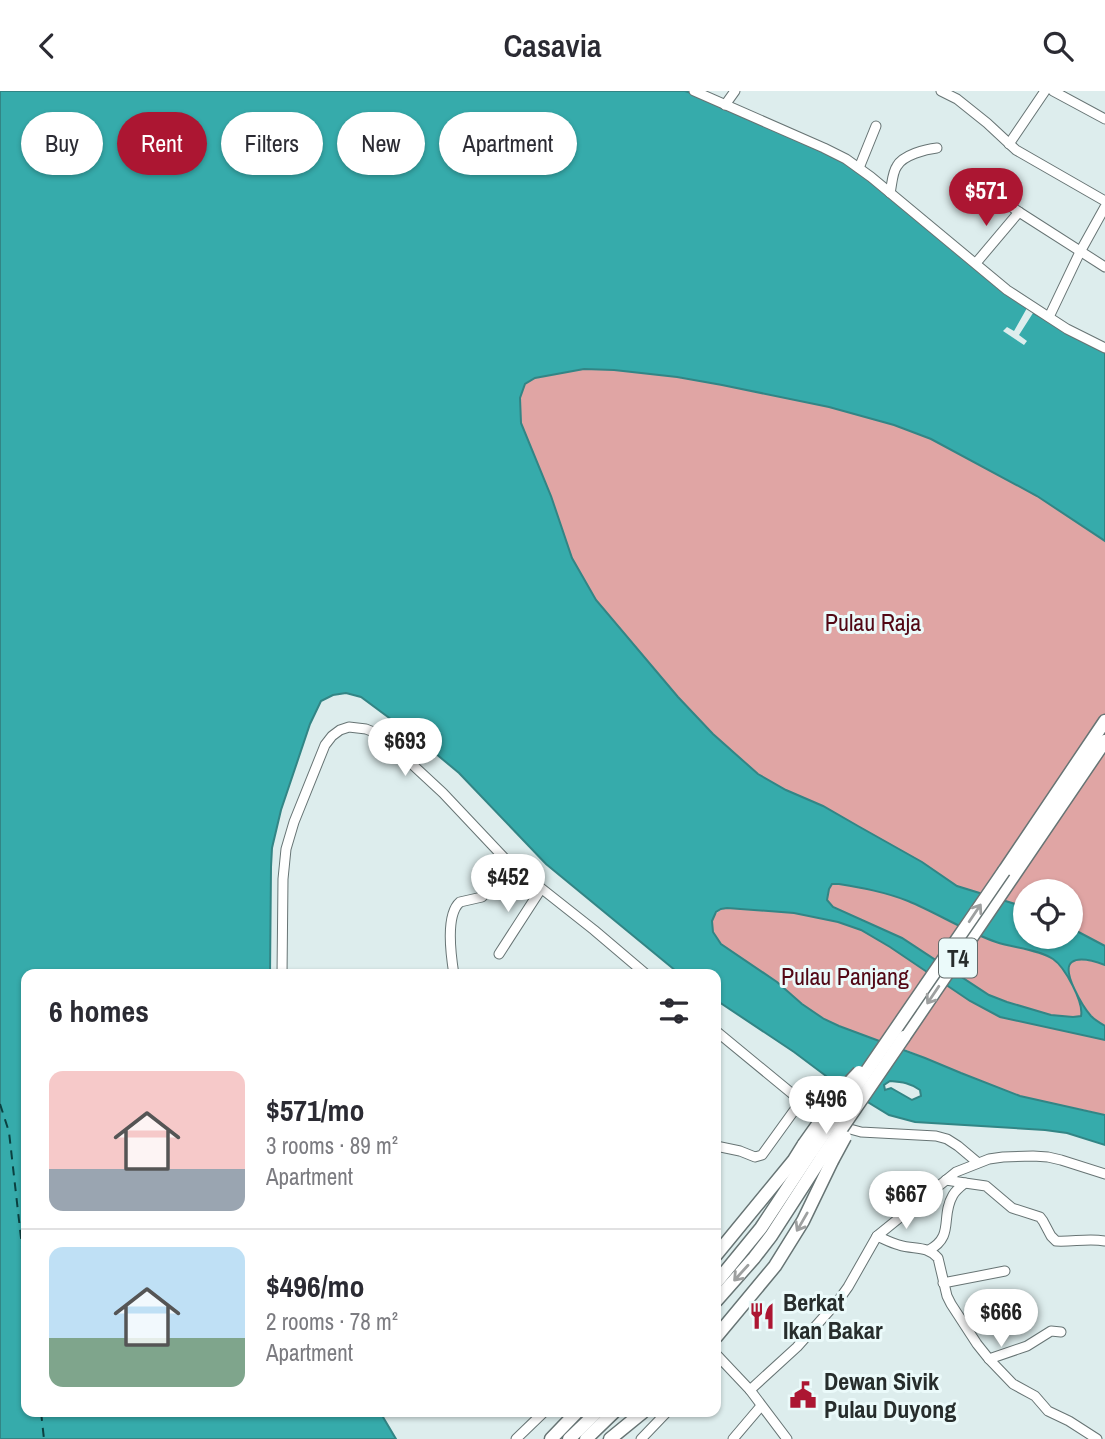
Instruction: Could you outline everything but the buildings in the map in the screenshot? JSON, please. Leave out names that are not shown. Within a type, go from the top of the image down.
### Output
[{"type":"highway","name":"T4","points":[[721,1277],[761,1228],[904,1037],[1105,721]]},
{"type":"highway","name":"T4","points":[[721,1295],[771,1236],[881,1050],[1105,741]]},
{"type":"highway","points":[[721,1249],[787,1169],[818,1153]]},
{"type":"highway","points":[[721,1331],[775,1266],[803,1221],[818,1153]]},
{"type":"highway","points":[[551,1439],[572,1417]]},
{"type":"highway","points":[[569,1439],[592,1417]]},
{"type":"highway","points":[[586,1439],[609,1417]]},
{"type":"highway","points":[[610,1439],[637,1417]]},
{"type":"street","points":[[694,91],[835,153],[859,168],[1007,290],[1067,329],[1105,348]]},
{"type":"street","points":[[725,105],[735,91]]},
{"type":"street","points":[[941,91],[960,95],[1016,150],[1105,201]]},
{"type":"street","points":[[1009,144],[1045,91]]},
{"type":"street","points":[[1053,91],[1105,118]]},
{"type":"street","points":[[859,168],[876,125]]},
{"type":"street","points":[[887,191],[898,163],[919,152],[937,148]]},
{"type":"street","points":[[988,190],[1105,267]]},
{"type":"street","points":[[1049,317],[1105,207]]},
{"type":"street","points":[[976,263],[1019,212]]},
{"type":"street","points":[[282,969],[286,849],[320,756],[332,736],[349,727],[366,729],[388,742],[443,793],[508,862],[594,930],[637,969]]},
{"type":"street","points":[[454,969],[451,935],[456,906],[460,902],[485,894],[508,862]]},
{"type":"street","points":[[499,954],[541,889]]},
{"type":"street","points":[[721,1035],[801,1101],[834,1124],[851,1130],[874,1133],[936,1136],[947,1139],[978,1162]]},
{"type":"street","points":[[721,1147],[755,1157],[762,1156],[801,1101]]},
{"type":"street","points":[[750,1390],[797,1347],[838,1301],[877,1236],[956,1171],[978,1162],[1003,1157],[1048,1157],[1105,1174]]},
{"type":"street","points":[[946,1180],[986,1186],[1012,1208],[1040,1217],[1056,1241],[1105,1241]]},
{"type":"street","points":[[929,1250],[943,1239],[951,1197],[965,1183]]},
{"type":"street","points":[[877,1236],[900,1245],[929,1250],[938,1258],[951,1304],[989,1359],[1013,1384],[1035,1396],[1048,1411],[1097,1439]]},
{"type":"street","points":[[943,1283],[1005,1271]]},
{"type":"street","points":[[989,1359],[1027,1346],[1051,1331],[1061,1332]]},
{"type":"street","points":[[721,1359],[750,1390],[787,1439]]},
{"type":"street","points":[[733,1439],[761,1406]]},
{"type":"street","points":[[516,1439],[539,1417]]},
{"type":"street","points":[[641,1439],[662,1417]]},
{"type":"green space","name":"Pulau Raja","points":[[406,358],[536,378],[584,369],[677,377],[829,407],[894,425],[931,439],[1037,496],[1105,541],[1105,946],[1083,934],[1083,879],[1013,879],[1013,929],[995,941],[1013,946],[1013,949],[1026,949],[1052,959],[1060,965],[1073,986],[1068,971],[1071,962],[1080,960],[1105,965],[1105,1026],[1094,1019],[1079,999],[1081,1016],[1073,1017],[1051,1015],[989,995],[902,938],[876,926],[745,904]]},
{"type":"green space","name":"Pulau Panjang","points":[[727,908],[794,913],[861,930],[970,1001],[1041,1026],[1105,1040],[1105,1115],[1006,1092],[825,1019],[718,940],[712,926],[713,919],[718,912]]},
{"type":"water","points":[[0,91],[685,91],[704,97],[841,160],[886,193],[1033,313],[1105,349],[1105,541],[1037,496],[931,439],[894,425],[829,407],[677,377],[584,369],[535,378],[525,384],[520,398],[521,423],[551,496],[572,558],[596,600],[678,697],[713,734],[758,774],[823,806],[922,862],[957,886],[1013,903],[1013,946],[985,938],[899,898],[865,889],[832,884],[827,900],[833,907],[902,938],[989,995],[1007,1002],[1051,1015],[1073,1017],[1081,1016],[1077,995],[1094,1019],[1105,1026],[1105,1040],[1000,1017],[970,1001],[890,947],[861,930],[838,922],[794,913],[721,909],[716,912],[712,921],[713,932],[721,944],[777,982],[802,1004],[839,1026],[1020,1096],[1105,1115],[1105,1145],[1067,1133],[915,1122],[889,1115],[830,1079],[721,1003],[721,969],[674,969],[546,864],[459,773],[361,697],[346,693],[321,701],[310,724],[281,810],[272,848],[270,969],[21,969],[21,1417],[383,1417],[396,1439],[0,1439]],"holes":[[[890,1081],[913,1086],[920,1090],[921,1096],[912,1100],[891,1088],[885,1090],[884,1085]]]},
{"type":"water","points":[[1083,934],[1105,946],[1105,965],[1088,960],[1072,962],[1069,973],[1073,987],[1058,963],[1024,949],[1083,949]]},
{"type":"pier","points":[[1027,308],[1033,313],[1019,335],[1027,341],[1024,345],[1003,331],[1007,327],[1014,331]]},
{"type":"ferry route","points":[[0,1104],[9,1132],[21,1238]]},
{"type":"ferry route","points":[[42,1417],[44,1439]]},
{"type":"place","name":"Berkat Ikan Bakar","points":[[762,1316]]},
{"type":"place","name":"Dewan Sivik Pulau Duyong","points":[[803,1395]]}]
